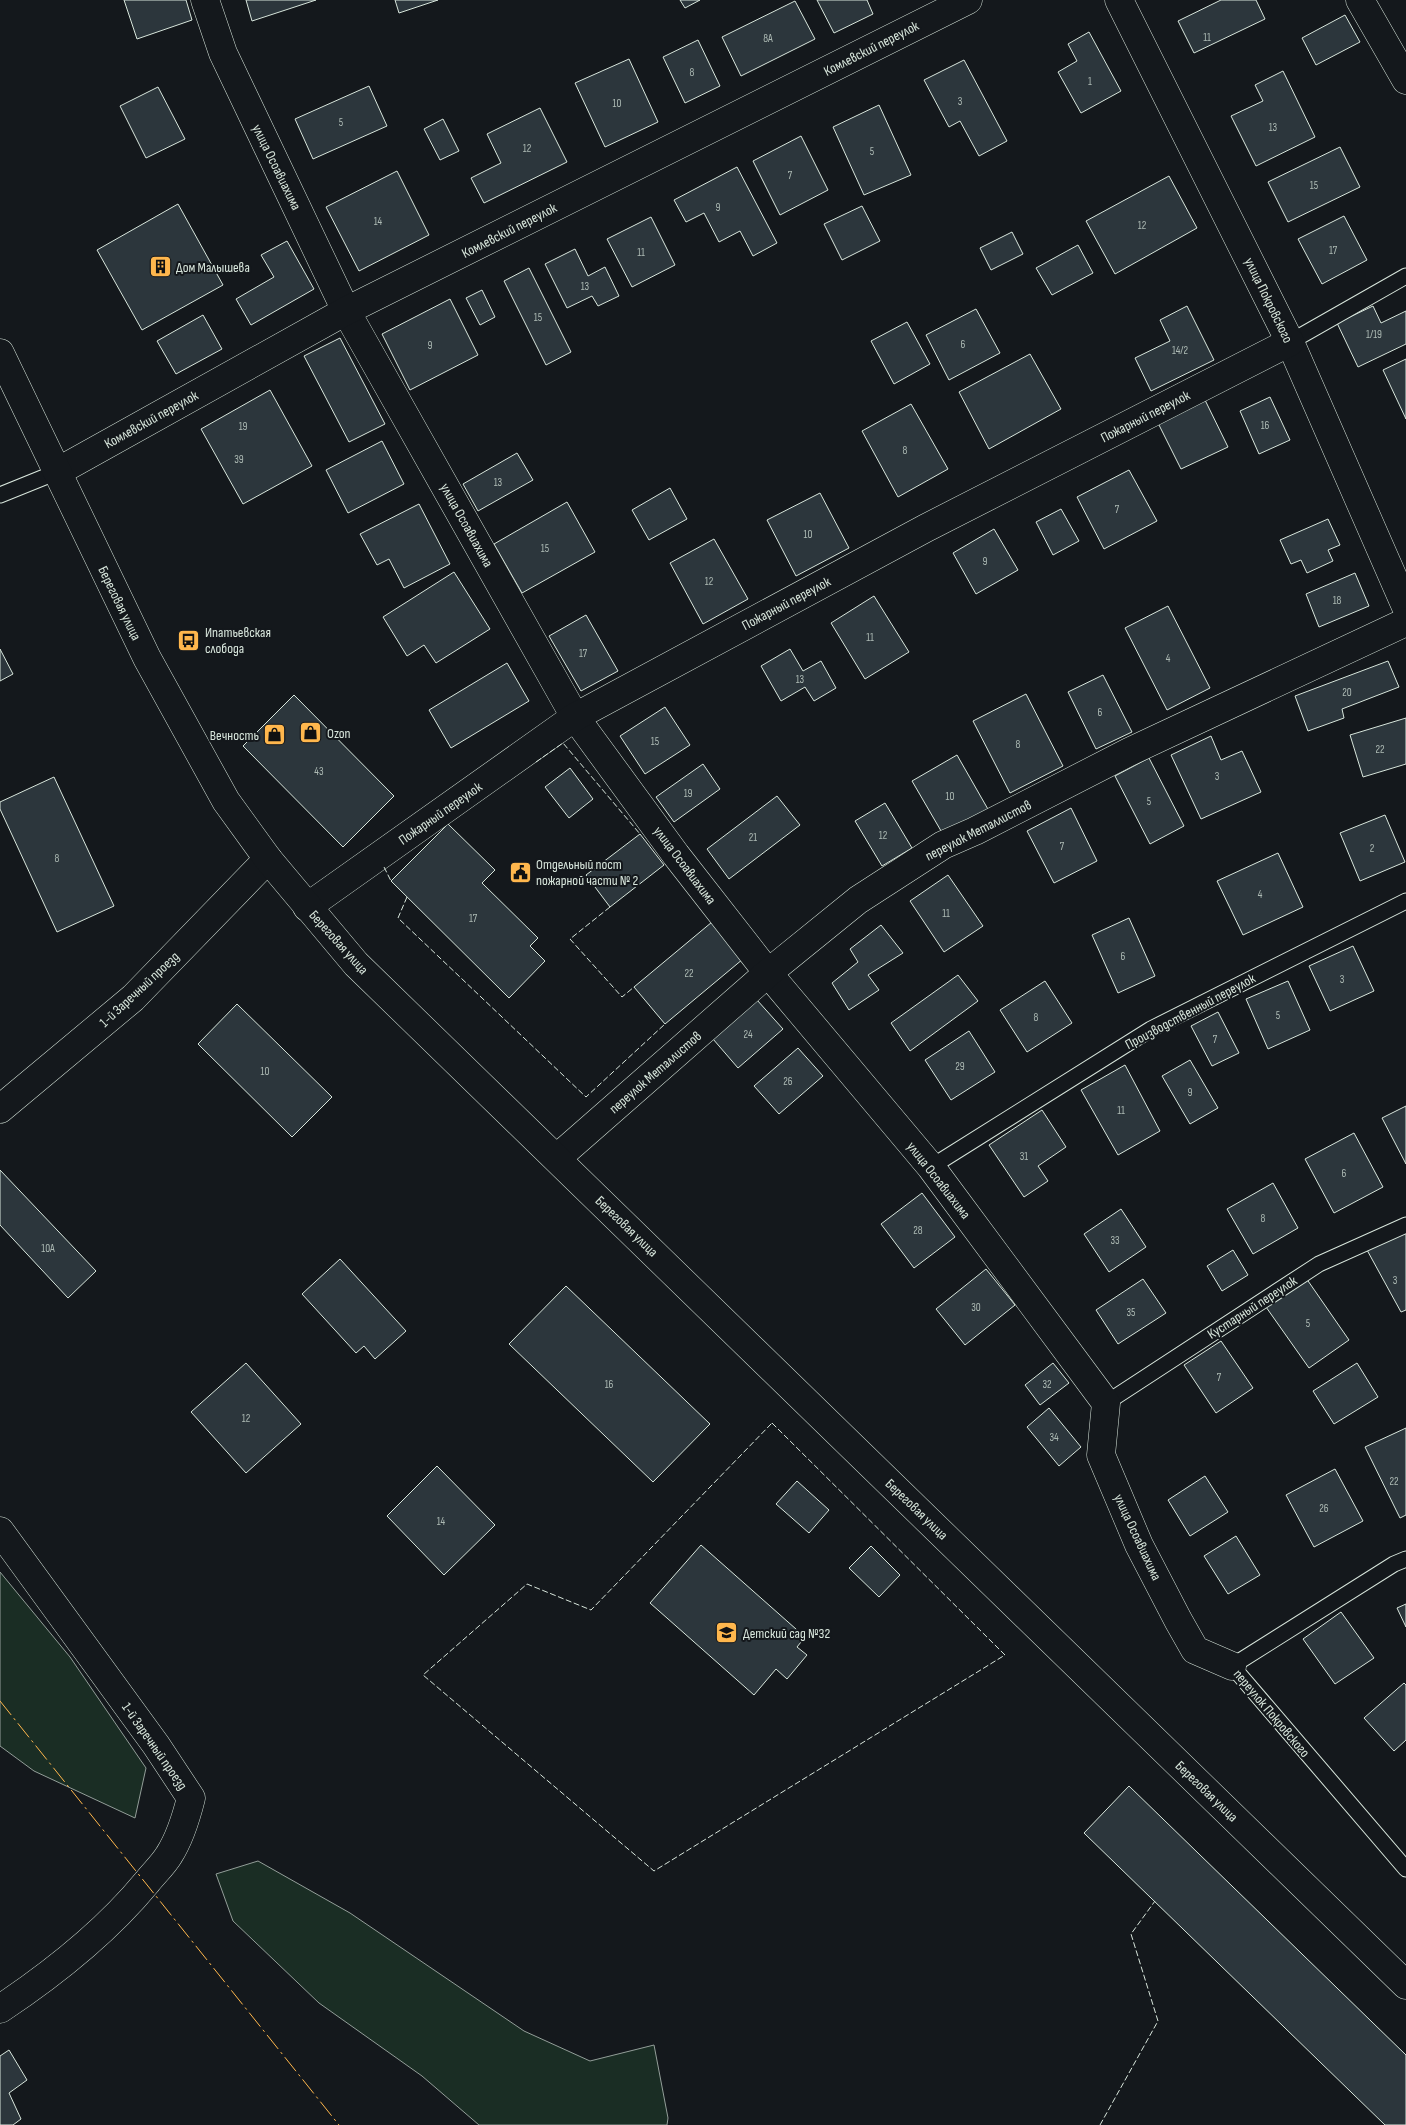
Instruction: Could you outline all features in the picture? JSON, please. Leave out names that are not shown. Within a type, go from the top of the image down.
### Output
[{"type":"street","name":"улица Осоавиахима","points":[[205,0],[222,53],[346,311],[575,717],[676,855],[768,973],[931,1167],[1106,1403],[1102,1455],[1140,1545],[1195,1650],[1232,1666]]},
{"type":"street","name":"Комлевский переулок","points":[[57,472],[346,311],[968,0]]},
{"type":"street","name":"улица Покровского","points":[[1119,0],[1290,342],[1406,607]]},
{"type":"street","points":[[1360,0],[1406,80]]},
{"type":"street","name":"Пожарный переулок","points":[[307,907],[575,717],[926,528],[1290,342]]},
{"type":"street","name":"Береговая улица","points":[[0,352],[146,658],[226,801],[307,907],[356,964],[1406,1985]]},
{"type":"street","name":"переулок Металлистов","points":[[557,1158],[768,973],[858,900],[943,845],[975,831],[1129,752],[1406,622]]},
{"type":"street","name":"1-й Заречный проезд","points":[[0,1109],[133,998],[268,858]]},
{"type":"street","name":"1-й Заречный проезд","points":[[0,1531],[156,1745],[191,1798],[185,1822],[169,1856],[130,1902],[105,1929],[36,1985],[0,2009]]},
{"type":"lane","points":[[1290,342],[1406,276]]},
{"type":"lane","points":[[0,496],[57,472]]},
{"type":"lane","name":"Производственный переулок","points":[[931,1167],[1151,1029],[1406,901]]},
{"type":"lane","name":"Кустарный переулок","points":[[1106,1403],[1319,1264],[1406,1225]]},
{"type":"lane","name":"переулок Покровского","points":[[1406,1559],[1386,1569],[1232,1666],[1406,1869]]},
{"type":"green space","points":[[0,1572],[70,1657],[146,1768],[135,1818],[34,1771],[0,1746]]},
{"type":"green space","points":[[258,1861],[350,1913],[524,2031],[590,2061],[654,2045],[668,2118],[667,2125],[479,2125],[422,2076],[319,2003],[233,1921],[216,1874]]},
{"type":"building","points":[[124,0],[186,0],[192,20],[137,39]]},
{"type":"building","points":[[246,0],[316,0],[252,21]]},
{"type":"building","points":[[395,0],[438,0],[399,13]]},
{"type":"building","points":[[680,0],[700,0],[685,8]]},
{"type":"building","points":[[817,0],[867,0],[873,14],[834,33]]},
{"type":"building","points":[[1221,0],[1256,0],[1265,19],[1194,53],[1178,21]]},
{"type":"building","points":[[795,1],[815,39],[741,76],[722,37]]},
{"type":"building","points":[[1345,15],[1360,42],[1316,65],[1302,38]]},
{"type":"building","points":[[1089,32],[1121,91],[1081,113],[1058,72],[1077,61],[1068,44]]},
{"type":"building","points":[[698,40],[720,86],[685,103],[663,57]]},
{"type":"building","points":[[629,59],[658,122],[605,147],[575,83]]},
{"type":"building","points":[[964,60],[1007,141],[979,156],[960,121],[949,127],[924,80]]},
{"type":"building","points":[[1283,71],[1315,137],[1256,166],[1231,116],[1263,101],[1255,85]]},
{"type":"building","points":[[369,86],[387,126],[313,159],[295,119]]},
{"type":"building","points":[[158,87],[185,139],[146,158],[120,106]]},
{"type":"building","points":[[879,105],[911,175],[864,195],[833,127]]},
{"type":"building","points":[[540,108],[567,162],[484,203],[471,178],[501,163],[487,134]]},
{"type":"building","points":[[443,119],[459,151],[440,160],[424,129]]},
{"type":"building","points":[[801,136],[828,190],[780,215],[753,161]]},
{"type":"building","points":[[1340,147],[1360,187],[1288,222],[1268,182]]},
{"type":"building","points":[[737,167],[777,243],[753,256],[740,231],[719,242],[704,213],[686,222],[674,200]]},
{"type":"building","points":[[397,171],[429,235],[359,271],[326,207]]},
{"type":"building","points":[[1169,176],[1197,228],[1115,274],[1086,221]]},
{"type":"building","name":"Дом Малышева","points":[[178,204],[223,285],[142,330],[97,250]]},
{"type":"building","points":[[862,206],[880,241],[842,260],[824,224]]},
{"type":"building","points":[[1344,216],[1367,260],[1322,284],[1298,239]]},
{"type":"building","points":[[651,217],[675,265],[632,287],[607,239]]},
{"type":"building","points":[[1012,232],[1023,254],[991,270],[980,248]]},
{"type":"building","points":[[287,241],[314,289],[251,325],[236,299],[274,277],[261,255]]},
{"type":"building","points":[[1078,245],[1093,273],[1052,295],[1036,268]]},
{"type":"building","points":[[575,249],[588,276],[605,267],[619,296],[598,306],[592,296],[567,308],[545,264]]},
{"type":"building","points":[[529,268],[571,352],[546,365],[504,281]]},
{"type":"building","points":[[482,290],[495,317],[480,325],[466,298]]},
{"type":"building","points":[[450,299],[478,355],[410,390],[382,334]]},
{"type":"building","points":[[1187,306],[1214,360],[1151,391],[1135,358],[1170,341],[1160,320]]},
{"type":"building","points":[[1373,306],[1381,323],[1406,311],[1406,344],[1358,367],[1337,323]]},
{"type":"building","points":[[976,309],[1000,353],[949,380],[926,335]]},
{"type":"building","points":[[203,315],[222,349],[176,374],[157,341]]},
{"type":"building","points":[[907,322],[930,364],[894,384],[871,341]]},
{"type":"building","points":[[340,338],[385,424],[349,442],[304,356]]},
{"type":"building","points":[[1030,354],[1061,409],[989,449],[959,392]]},
{"type":"building","points":[[1406,359],[1406,419],[1383,370]]},
{"type":"building","points":[[270,390],[312,466],[243,504],[201,429]]},
{"type":"building","points":[[1270,397],[1290,440],[1259,454],[1240,411]]},
{"type":"building","points":[[1205,400],[1228,447],[1181,469],[1158,423]]},
{"type":"building","points":[[911,404],[948,469],[898,497],[862,431]]},
{"type":"building","points":[[382,441],[404,484],[348,513],[326,470]]},
{"type":"building","points":[[517,453],[533,480],[478,511],[463,484]]},
{"type":"building","points":[[1129,470],[1157,521],[1104,549],[1077,497]]},
{"type":"building","points":[[670,488],[687,519],[649,540],[632,510]]},
{"type":"building","points":[[820,493],[849,548],[796,576],[767,520]]},
{"type":"building","points":[[567,502],[595,552],[522,593],[494,544]]},
{"type":"building","points":[[419,504],[450,564],[404,588],[389,559],[377,565],[360,534]]},
{"type":"building","points":[[1061,509],[1079,541],[1053,555],[1036,522]]},
{"type":"building","points":[[1328,519],[1340,545],[1328,550],[1333,561],[1307,573],[1301,560],[1291,564],[1280,540]]},
{"type":"building","points":[[994,529],[1018,570],[976,594],[953,553]]},
{"type":"building","points":[[714,539],[748,599],[703,624],[670,563]]},
{"type":"building","points":[[454,572],[490,629],[436,663],[424,645],[407,656],[383,617]]},
{"type":"building","points":[[1355,573],[1369,606],[1319,627],[1306,594]]},
{"type":"building","points":[[874,596],[909,652],[865,679],[831,623]]},
{"type":"building","points":[[1168,606],[1210,688],[1167,710],[1125,628]]},
{"type":"building","points":[[586,615],[618,671],[581,691],[549,636]]},
{"type":"building","points":[[0,649],[13,674],[0,681]]},
{"type":"building","points":[[790,649],[803,671],[821,661],[836,688],[814,701],[805,687],[781,701],[761,666]]},
{"type":"building","points":[[1388,661],[1399,687],[1342,709],[1344,718],[1308,731],[1295,696]]},
{"type":"building","points":[[507,663],[529,701],[451,748],[429,710]]},
{"type":"building","points":[[1103,675],[1132,732],[1096,749],[1068,692]]},
{"type":"building","points":[[1026,694],[1063,766],[1010,793],[973,721]]},
{"type":"building","points":[[294,695],[394,796],[343,847],[243,746]]},
{"type":"building","points":[[665,707],[690,745],[645,774],[620,736]]},
{"type":"building","points":[[1406,718],[1406,764],[1363,777],[1350,735]]},
{"type":"building","points":[[1211,736],[1221,760],[1242,751],[1261,792],[1201,819],[1171,755]]},
{"type":"building","points":[[957,755],[989,811],[944,836],[912,781]]},
{"type":"building","points":[[1149,758],[1184,826],[1150,844],[1115,776]]},
{"type":"building","points":[[703,764],[720,789],[674,822],[656,797]]},
{"type":"building","points":[[570,768],[593,799],[569,818],[545,787]]},
{"type":"building","points":[[54,777],[114,906],[57,932],[0,809],[0,802]]},
{"type":"building","points":[[777,796],[800,825],[729,879],[707,849]]},
{"type":"building","points":[[885,803],[912,848],[882,866],[855,821]]},
{"type":"building","points":[[1071,808],[1097,861],[1054,883],[1027,831]]},
{"type":"building","points":[[1385,815],[1405,862],[1360,881],[1340,833]]},
{"type":"building","points":[[448,824],[495,870],[482,883],[538,938],[530,946],[545,961],[509,998],[391,881]]},
{"type":"building","points":[[640,834],[664,865],[610,907],[586,875]]},
{"type":"building","points":[[1278,853],[1303,907],[1243,935],[1217,881]]},
{"type":"building","points":[[948,875],[983,926],[944,952],[910,901]]},
{"type":"building","points":[[1129,918],[1155,976],[1118,993],[1092,935]]},
{"type":"building","points":[[712,922],[743,959],[665,1024],[634,987]]},
{"type":"building","points":[[881,925],[903,953],[868,975],[879,990],[849,1010],[832,983],[858,962],[850,949]]},
{"type":"building","points":[[1353,946],[1374,991],[1330,1011],[1309,966]]},
{"type":"building","points":[[958,975],[978,1001],[910,1051],[891,1023]]},
{"type":"building","points":[[1045,981],[1072,1023],[1027,1052],[1000,1010]]},
{"type":"building","points":[[1288,981],[1310,1030],[1268,1049],[1246,999]]},
{"type":"building","points":[[757,1000],[783,1029],[738,1068],[713,1039]]},
{"type":"building","points":[[237,1004],[332,1097],[292,1137],[198,1044]]},
{"type":"building","points":[[1218,1012],[1239,1053],[1212,1066],[1191,1026]]},
{"type":"building","points":[[969,1031],[995,1072],[951,1100],[925,1060]]},
{"type":"building","points":[[798,1048],[823,1076],[779,1114],[754,1086]]},
{"type":"building","points":[[1190,1060],[1218,1108],[1190,1124],[1162,1076]]},
{"type":"building","points":[[1125,1065],[1160,1131],[1118,1155],[1081,1090]]},
{"type":"building","points":[[1406,1106],[1406,1164],[1382,1118]]},
{"type":"building","points":[[1042,1110],[1066,1147],[1038,1166],[1048,1181],[1024,1197],[989,1145]]},
{"type":"building","points":[[1354,1133],[1383,1187],[1334,1213],[1305,1159]]},
{"type":"building","points":[[0,1170],[96,1271],[68,1298],[0,1225]]},
{"type":"building","points":[[1273,1183],[1298,1228],[1253,1254],[1227,1209]]},
{"type":"building","points":[[922,1193],[955,1237],[914,1268],[881,1224]]},
{"type":"building","points":[[1121,1209],[1146,1247],[1109,1272],[1084,1234]]},
{"type":"building","points":[[1406,1229],[1406,1310],[1401,1312],[1367,1250]]},
{"type":"building","points":[[1233,1250],[1248,1275],[1222,1291],[1207,1266]]},
{"type":"building","points":[[340,1259],[406,1331],[375,1359],[364,1346],[356,1353],[302,1294]]},
{"type":"building","points":[[986,1269],[1015,1305],[965,1345],[936,1309]]},
{"type":"building","points":[[1306,1278],[1349,1340],[1309,1368],[1266,1307]]},
{"type":"building","points":[[1143,1279],[1166,1313],[1118,1344],[1096,1310]]},
{"type":"building","points":[[566,1286],[710,1424],[653,1482],[509,1344]]},
{"type":"building","points":[[1221,1341],[1253,1388],[1216,1413],[1184,1365]]},
{"type":"building","points":[[246,1363],[301,1424],[246,1473],[191,1412]]},
{"type":"building","points":[[1053,1363],[1069,1383],[1040,1405],[1025,1385]]},
{"type":"building","points":[[1357,1363],[1378,1397],[1334,1424],[1313,1391]]},
{"type":"building","points":[[1049,1408],[1081,1447],[1059,1466],[1027,1427]]},
{"type":"building","points":[[1406,1428],[1406,1515],[1400,1518],[1365,1447]]},
{"type":"building","points":[[437,1466],[495,1525],[444,1575],[387,1516]]},
{"type":"building","points":[[1335,1469],[1363,1521],[1314,1547],[1286,1495]]},
{"type":"building","points":[[1205,1476],[1228,1512],[1190,1536],[1168,1500]]},
{"type":"building","points":[[797,1481],[829,1510],[809,1533],[776,1504]]},
{"type":"building","points":[[1236,1536],[1260,1575],[1228,1594],[1204,1556]]},
{"type":"building","points":[[701,1545],[805,1637],[797,1647],[807,1655],[787,1679],[776,1669],[754,1695],[650,1603]]},
{"type":"building","points":[[871,1546],[900,1575],[879,1597],[849,1568]]},
{"type":"building","points":[[1406,1604],[1406,1627],[1397,1608]]},
{"type":"building","points":[[1341,1612],[1374,1658],[1335,1684],[1303,1639]]},
{"type":"building","points":[[1404,1683],[1406,1685],[1406,1740],[1394,1751],[1364,1718]]},
{"type":"building","points":[[1129,1786],[1406,2055],[1406,2125],[1385,2125],[1084,1833]]},
{"type":"building","points":[[9,2050],[27,2080],[9,2093],[21,2119],[13,2125],[0,2125],[0,2056]]},
{"type":"fence","points":[[536,762],[563,743],[640,834]]},
{"type":"fence","points":[[384,867],[391,881]]},
{"type":"fence","points":[[407,897],[398,918],[586,1097],[665,1024]]},
{"type":"fence","points":[[610,907],[570,939],[622,997],[634,987]]},
{"type":"fence","points":[[772,1423],[1005,1655],[654,1871],[423,1675],[527,1584],[591,1610],[772,1423]]},
{"type":"fence","points":[[1100,2125],[1158,2021],[1131,1934],[1155,1901]]},
{"type":"power","points":[[0,1701],[339,2125]]},
{"type":"place","name":"Дом Малышева","points":[[160,267]]},
{"type":"place","name":"Ипатьевская слобода","points":[[189,640]]},
{"type":"place","name":"Ozon","points":[[311,733]]},
{"type":"place","name":"Вечность","points":[[275,735]]},
{"type":"place","name":"Отдельный пост пожарной части № 2","points":[[520,872]]},
{"type":"place","name":"Детский сад №32","points":[[727,1633]]}]
